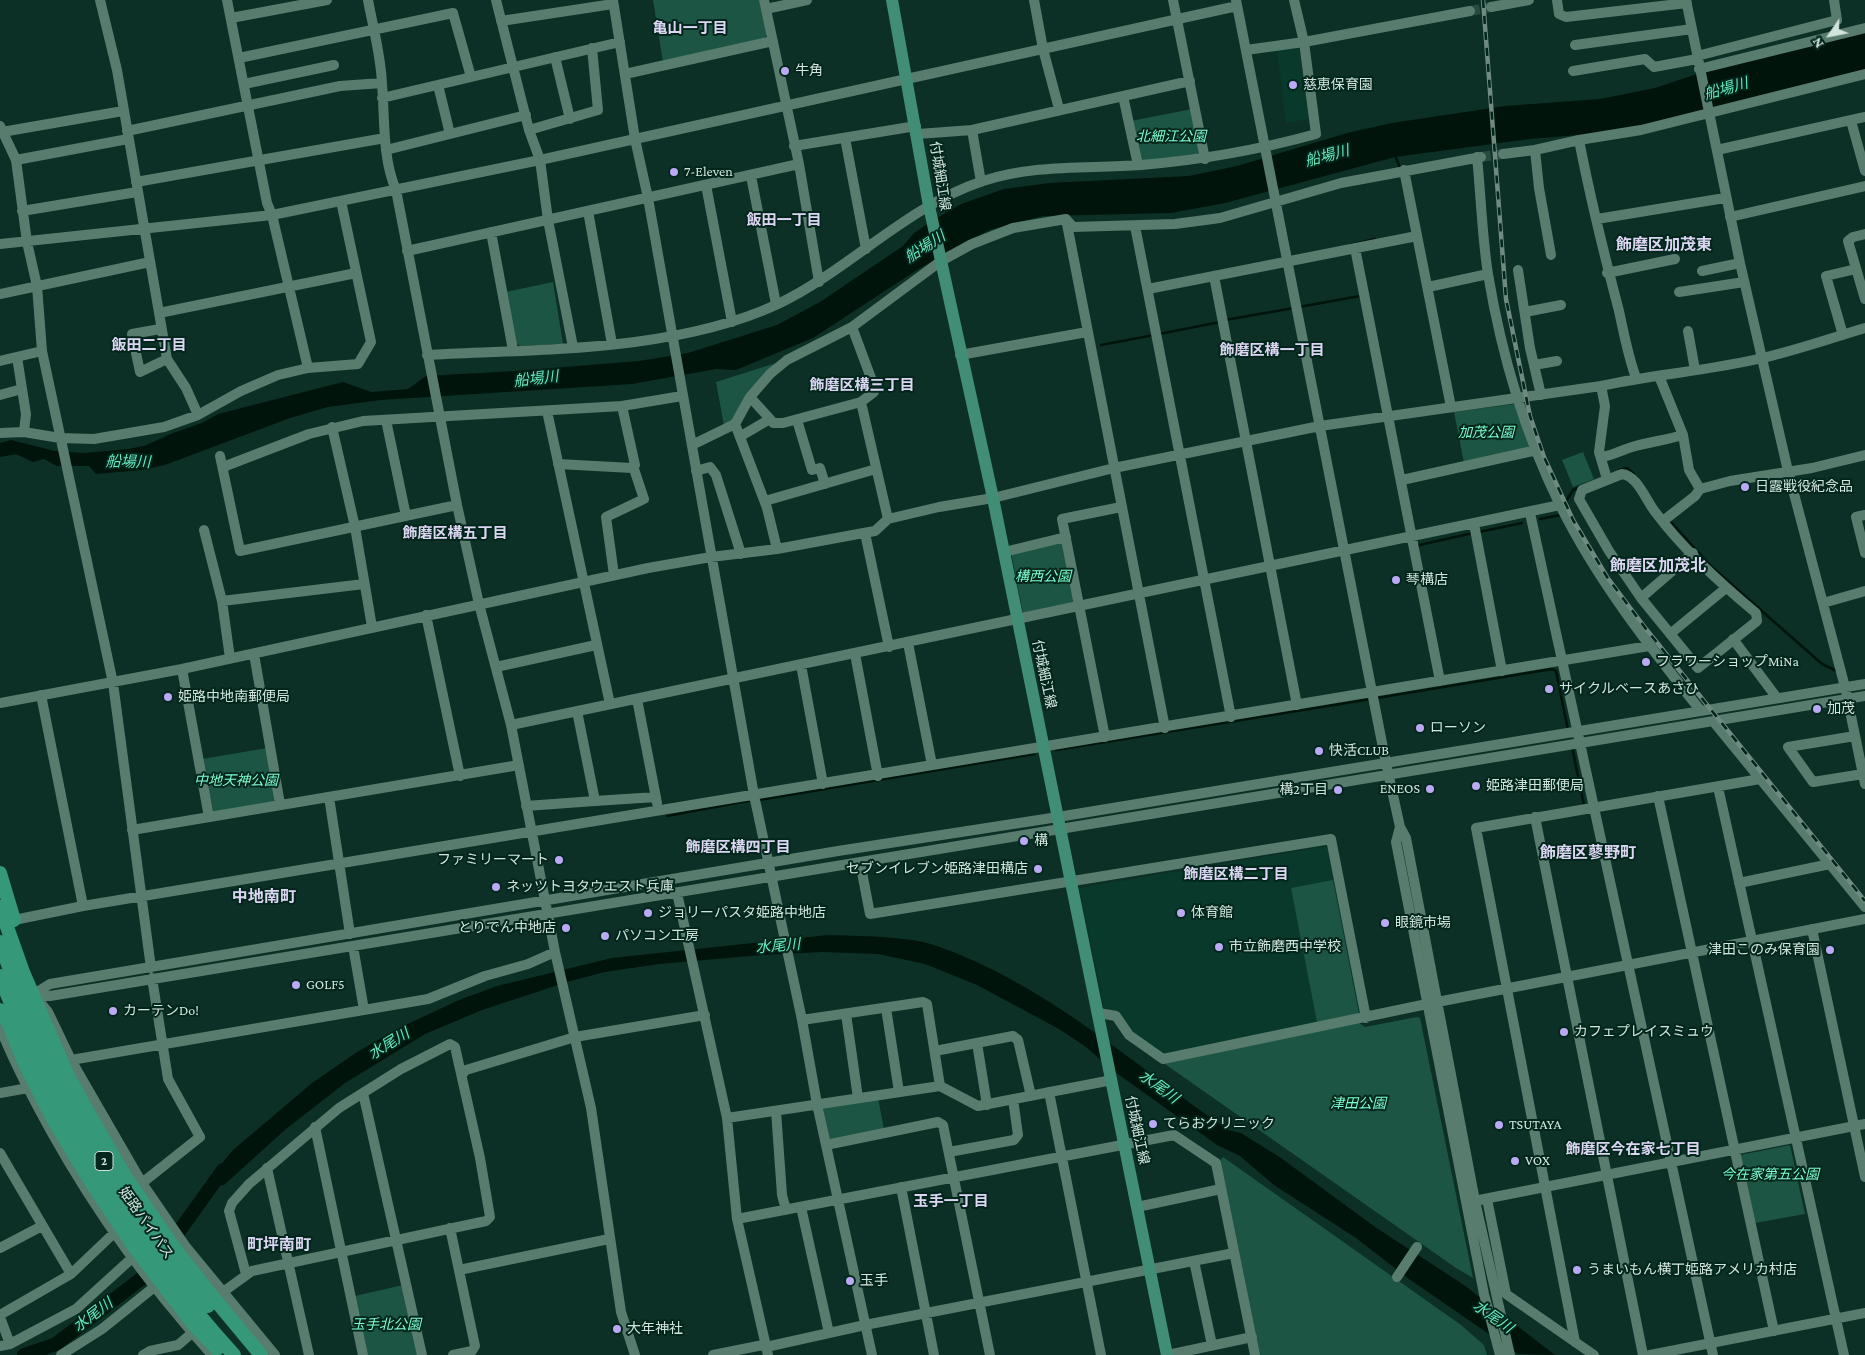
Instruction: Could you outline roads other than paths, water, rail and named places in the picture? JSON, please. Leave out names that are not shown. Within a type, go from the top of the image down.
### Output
[{"type":"highway","points":[[0,873],[31,969],[34,994]]},
{"type":"highway","points":[[0,907],[23,972],[68,1076],[126,1176],[184,1260],[261,1355]]},
{"type":"highway","name":"姫路バイパス","points":[[0,942],[47,1056],[76,1113],[107,1166],[149,1230],[190,1285],[251,1355]]},
{"type":"highway","name":"姫路バイパス","points":[[0,976],[36,1062],[98,1173],[140,1238],[181,1292],[234,1355]]},
{"type":"highway","points":[[0,1010],[8,1022],[25,1064],[54,1121],[99,1193],[135,1248],[194,1325],[223,1355]]},
{"type":"main road","name":"付城細江線","points":[[894,2],[930,210],[960,355],[993,498],[1167,1355]]},
{"type":"street","points":[[100,0],[117,70],[159,313],[160,329],[167,359],[186,388],[198,415]]},
{"type":"street","points":[[227,0],[267,203],[272,214],[308,368]]},
{"type":"street","points":[[231,18],[327,0]]},
{"type":"street","points":[[368,0],[382,83],[386,150],[392,181],[396,190],[438,417],[479,604],[511,725],[555,952],[591,1108],[621,1312],[625,1318],[635,1355]]},
{"type":"street","points":[[496,0],[529,130],[540,160],[548,220],[573,347]]},
{"type":"street","points":[[807,0],[765,4],[785,106],[799,164],[819,282]]},
{"type":"street","points":[[1034,0],[1043,49],[1058,109]]},
{"type":"street","points":[[1174,0],[1205,158]]},
{"type":"street","points":[[427,359],[512,350],[612,344],[673,335],[732,322],[776,304],[819,282],[866,249],[981,182],[1016,172],[1138,165],[1205,158],[1265,148],[1316,134],[1304,42],[1294,0]]},
{"type":"street","points":[[1491,7],[1529,0]]},
{"type":"street","points":[[1557,0],[1559,14],[1566,17],[1686,1],[1710,112],[1725,198],[1744,282],[1788,471],[1846,688],[1855,736],[1862,754],[1864,779],[1813,782],[1788,747],[1855,736]]},
{"type":"street","points":[[1698,61],[1837,20],[1834,0]]},
{"type":"street","points":[[501,21],[613,2],[635,139],[648,198],[673,335],[682,396],[754,795],[790,961],[837,1200],[872,1355]]},
{"type":"street","points":[[0,244],[272,214],[341,201],[540,160],[1177,20],[1236,3],[1386,763],[1400,827],[1406,838],[1432,1003],[1470,1202],[1484,1294],[1504,1354]]},
{"type":"street","points":[[1246,50],[1304,42],[1470,11]]},
{"type":"street","points":[[239,58],[453,13],[471,77]]},
{"type":"street","points":[[1573,71],[1645,59],[1654,67],[1698,61],[1865,28]]},
{"type":"street","points":[[1575,45],[1692,29]]},
{"type":"street","points":[[382,98],[620,42]]},
{"type":"street","points":[[624,74],[772,42]]},
{"type":"street","points":[[529,130],[598,110],[592,48]]},
{"type":"street","points":[[555,57],[570,119]]},
{"type":"street","points":[[244,84],[334,65]]},
{"type":"street","points":[[1503,154],[1535,150],[1579,140],[1641,130],[1865,74]]},
{"type":"street","points":[[794,146],[917,130],[972,130],[1058,109],[1190,81]]},
{"type":"street","points":[[16,160],[340,86],[382,83]]},
{"type":"street","points":[[438,85],[450,134]]},
{"type":"street","points":[[1123,96],[1138,165]]},
{"type":"street","points":[[123,111],[1,129],[16,160],[26,242],[37,286],[42,351],[112,683],[168,1079],[200,1137],[142,1183]]},
{"type":"street","points":[[386,150],[526,115]]},
{"type":"street","points":[[1717,150],[1865,117]]},
{"type":"street","points":[[1851,121],[1864,164]]},
{"type":"street","points":[[972,130],[981,182]]},
{"type":"street","points":[[22,211],[386,138]]},
{"type":"street","points":[[845,138],[866,249]]},
{"type":"street","points":[[1579,140],[1607,272],[1624,330],[1629,360],[1636,378]]},
{"type":"street","points":[[1535,150],[1539,188],[1551,255]]},
{"type":"street","points":[[1066,220],[1073,227],[1175,224],[1220,218],[1341,183],[1479,157],[1488,274],[1518,398],[1537,450],[1560,505],[1602,577],[1649,646],[1701,711]]},
{"type":"street","points":[[407,251],[752,176],[799,164]]},
{"type":"street","points":[[1404,170],[1451,407]]},
{"type":"street","points":[[752,176],[776,304]]},
{"type":"street","points":[[706,185],[732,322]]},
{"type":"street","points":[[1730,218],[1865,186]]},
{"type":"street","points":[[1597,219],[1725,198]]},
{"type":"street","points":[[0,434],[24,432],[60,438],[103,437],[164,426],[198,415],[241,390],[278,375],[308,368],[358,364],[371,342],[341,201]]},
{"type":"street","points":[[588,211],[612,344]]},
{"type":"street","points":[[692,445],[735,424],[750,396],[770,374],[787,360],[852,326],[941,260],[972,244],[1014,228],[1066,220]]},
{"type":"street","points":[[1066,220],[1165,728]]},
{"type":"street","points":[[1135,226],[1231,717]]},
{"type":"street","points":[[491,232],[512,350]]},
{"type":"street","points":[[1865,234],[1853,237],[1848,241],[1865,300]]},
{"type":"street","points":[[1148,289],[1417,236]]},
{"type":"street","points":[[1355,248],[1402,480],[1440,682]]},
{"type":"street","points":[[1607,272],[1675,259]]},
{"type":"street","points":[[0,294],[150,262]]},
{"type":"street","points":[[1709,272],[1740,263]]},
{"type":"street","points":[[1843,334],[1826,276],[1856,269]]},
{"type":"street","points":[[1518,270],[1541,395]]},
{"type":"street","points":[[159,313],[356,272]]},
{"type":"street","points":[[1428,286],[1488,274]]},
{"type":"street","points":[[1214,276],[1297,706]]},
{"type":"street","points":[[1680,292],[1744,282]]},
{"type":"street","points":[[1525,312],[1561,305]]},
{"type":"street","points":[[750,396],[773,423],[797,420],[861,402],[874,392],[874,386],[852,326]]},
{"type":"street","points":[[0,703],[112,683],[254,654],[582,581],[711,557],[777,550],[866,533],[880,528],[888,519],[939,507],[993,498],[1179,454],[1320,426],[1600,386],[1636,378],[1659,376],[1762,358],[1865,328]]},
{"type":"street","points":[[160,329],[132,334],[140,372],[167,359]]},
{"type":"street","points":[[1688,331],[1695,370]]},
{"type":"street","points":[[960,355],[1087,332]]},
{"type":"street","points":[[0,361],[42,351]]},
{"type":"street","points":[[17,357],[26,414],[24,432]]},
{"type":"street","points":[[1534,365],[1557,361]]},
{"type":"street","points":[[1659,376],[1683,435],[1689,470],[1700,489]]},
{"type":"street","points":[[1600,386],[1605,406],[1599,452],[1607,479]]},
{"type":"street","points":[[0,395],[22,389]]},
{"type":"street","points":[[223,467],[282,443],[332,427],[386,420],[622,406],[682,396]]},
{"type":"street","points":[[861,402],[888,519]]},
{"type":"street","points":[[614,575],[606,516],[644,499],[633,466],[635,465],[622,406]]},
{"type":"street","points":[[547,411],[582,581],[610,704]]},
{"type":"street","points":[[741,436],[770,419]]},
{"type":"street","points":[[386,420],[406,516]]},
{"type":"street","points":[[797,420],[812,470],[820,468],[825,484]]},
{"type":"street","points":[[735,424],[765,501],[777,550]]},
{"type":"street","points":[[332,427],[355,527],[372,627]]},
{"type":"street","points":[[1602,457],[1619,453],[1632,447],[1661,442],[1683,435]]},
{"type":"street","points":[[1402,480],[1537,450]]},
{"type":"street","points":[[1666,518],[1700,489],[1730,481],[1865,455]]},
{"type":"street","points":[[220,456],[240,551],[457,505]]},
{"type":"street","points":[[558,464],[633,466]]},
{"type":"street","points":[[696,471],[710,468],[716,476],[741,554]]},
{"type":"street","points":[[765,501],[876,469]]},
{"type":"street","points":[[1622,474],[1628,475],[1666,518],[1726,588],[1756,613],[1757,621],[1698,668],[1641,598],[1609,552],[1580,499],[1582,490],[1622,474]]},
{"type":"street","points":[[511,725],[1204,581],[1344,550],[1530,513],[1560,505]]},
{"type":"street","points":[[1106,737],[1062,519],[1121,507]]},
{"type":"street","points":[[1530,513],[1564,662],[1713,1355]]},
{"type":"street","points":[[1865,515],[1856,517],[1865,553]]},
{"type":"street","points":[[1474,524],[1502,671]]},
{"type":"street","points":[[204,530],[222,601],[230,658]]},
{"type":"street","points":[[866,533],[889,647]]},
{"type":"street","points":[[1004,552],[1066,537]]},
{"type":"street","points":[[1641,598],[1692,548]]},
{"type":"street","points":[[222,601],[364,584]]},
{"type":"street","points":[[1670,634],[1726,588]]},
{"type":"street","points":[[1823,603],[1865,591]]},
{"type":"street","points":[[426,615],[460,776]]},
{"type":"street","points":[[1734,639],[1777,698]]},
{"type":"street","points":[[908,643],[932,766]]},
{"type":"street","points":[[496,667],[596,645]]},
{"type":"street","points":[[14,920],[83,906],[878,776],[1564,662],[1649,646]]},
{"type":"street","points":[[254,654],[280,804]]},
{"type":"street","points":[[855,654],[878,776]]},
{"type":"street","points":[[801,665],[823,784]]},
{"type":"street","points":[[182,669],[209,817]]},
{"type":"street","points":[[152,973],[353,946],[548,912],[772,877],[1386,763],[1865,684]]},
{"type":"street","points":[[41,695],[83,906]]},
{"type":"street","points":[[0,998],[34,994],[50,996],[152,973],[350,934],[838,851],[1059,824],[1389,775],[1865,696]]},
{"type":"street","points":[[637,699],[660,811]]},
{"type":"street","points":[[578,711],[595,801]]},
{"type":"street","points":[[1713,721],[1865,907]]},
{"type":"street","points":[[132,830],[519,765]]},
{"type":"street","points":[[1575,1342],[1476,828],[1760,779]]},
{"type":"street","points":[[1718,787],[1844,1355]]},
{"type":"street","points":[[1658,796],[1774,1330]]},
{"type":"street","points":[[329,797],[350,934]]},
{"type":"street","points":[[526,806],[656,797]]},
{"type":"street","points":[[1535,817],[1643,1355]]},
{"type":"street","points":[[860,862],[870,914],[1331,839],[1366,1018]]},
{"type":"street","points":[[1739,883],[1830,864]]},
{"type":"street","points":[[677,893],[727,1118],[737,1219],[767,1351]]},
{"type":"street","points":[[1100,1019],[1116,1016],[1129,1035],[1164,1058],[1432,1003],[1865,920]]},
{"type":"street","points":[[1812,929],[1865,1178]]},
{"type":"street","points":[[353,946],[364,1010]]},
{"type":"street","points":[[71,1060],[428,999],[485,976],[528,964],[555,952]]},
{"type":"street","points":[[34,994],[48,1012],[71,1060],[142,1183],[186,1247],[276,1355]]},
{"type":"street","points":[[802,1020],[923,1002],[927,1004],[936,1050],[940,1086]]},
{"type":"street","points":[[886,1008],[899,1092]]},
{"type":"street","points":[[846,1014],[858,1098]]},
{"type":"street","points":[[462,1075],[466,1070],[575,1036],[705,1016]]},
{"type":"street","points":[[0,1027],[28,1088],[76,1177],[113,1234],[153,1288],[212,1355]]},
{"type":"street","points":[[936,1050],[1013,1036],[1018,1040],[1031,1096]]},
{"type":"street","points":[[976,1043],[987,1105]]},
{"type":"street","points":[[223,1292],[246,1274],[288,1263],[486,1221],[491,1214],[455,1047],[450,1044],[401,1069],[363,1093],[315,1127],[267,1168],[232,1203],[230,1211],[246,1274]]},
{"type":"street","points":[[727,1118],[940,1086],[978,1106],[1112,1080]]},
{"type":"street","points":[[0,1093],[28,1088]]},
{"type":"street","points":[[1049,1092],[1060,1156],[1101,1355]]},
{"type":"street","points":[[363,1093],[422,1355]]},
{"type":"street","points":[[949,1152],[1014,1140],[1018,1135],[1013,1100]]},
{"type":"street","points":[[776,1110],[782,1195],[786,1210]]},
{"type":"street","points":[[826,1145],[938,1122],[943,1125],[990,1355]]},
{"type":"street","points":[[1470,1202],[1865,1124]]},
{"type":"street","points":[[315,1127],[363,1355]]},
{"type":"street","points":[[737,1219],[1174,1135],[1216,1163],[1255,1355]]},
{"type":"street","points":[[0,1153],[71,1274]]},
{"type":"street","points":[[267,1168],[309,1355]]},
{"type":"street","points":[[901,1187],[934,1355]]},
{"type":"street","points":[[1137,1207],[1221,1189]]},
{"type":"street","points":[[1487,1199],[1506,1294],[1594,1355]]},
{"type":"street","points":[[1470,1202],[1496,1301],[1504,1354]]},
{"type":"street","points":[[801,1207],[829,1333]]},
{"type":"street","points":[[0,1248],[42,1226]]},
{"type":"street","points":[[450,1228],[475,1346],[472,1351],[453,1355]]},
{"type":"street","points":[[113,1234],[71,1274],[0,1316],[5,1345],[76,1309],[131,1259]]},
{"type":"street","points":[[459,1270],[609,1239]]},
{"type":"street","points":[[1397,1277],[1417,1247]]},
{"type":"street","points":[[767,1351],[865,1325],[1234,1253]]},
{"type":"street","points":[[1194,1261],[1212,1345]]},
{"type":"street","points":[[61,1355],[102,1329],[153,1288]]},
{"type":"street","points":[[1650,1355],[1865,1313]]},
{"type":"street","points":[[143,1355],[150,1350],[178,1345],[192,1333]]},
{"type":"street","points":[[1167,1355],[1252,1337]]},
{"type":"street","points":[[714,1355],[763,1345],[767,1351]]},
{"type":"water","name":"船場川","points":[[1865,32],[1865,69],[1644,126],[1601,133],[1530,139],[1395,157],[1225,203],[1171,213],[1043,216],[989,230],[920,268],[813,338],[736,370],[716,369],[632,384],[381,400],[328,407],[290,418],[165,465],[141,470],[96,474],[89,466],[57,466],[44,459],[33,462],[16,454],[0,457],[0,443],[11,440],[55,451],[84,453],[144,446],[202,423],[218,414],[343,382],[371,392],[408,389],[426,376],[639,361],[688,353],[777,325],[820,302],[903,246],[914,233],[932,221],[961,204],[1004,189],[1049,183],[1189,176],[1237,166],[1347,133],[1392,123],[1505,106],[1600,99],[1655,88],[1694,75]]},
{"type":"water","points":[[828,935],[882,937],[923,942],[974,961],[1013,980],[1087,1027],[1228,1130],[1241,1133],[1281,1158],[1375,1227],[1464,1285],[1555,1355],[1518,1354],[1409,1279],[1356,1238],[1274,1185],[1240,1156],[1217,1145],[1059,1029],[977,985],[925,964],[878,954],[822,952],[659,964],[605,972],[567,982],[482,1010],[425,1034],[345,1083],[286,1129],[224,1185],[211,1186],[223,1162],[233,1150],[312,1083],[357,1052],[397,1029],[459,1000],[497,986],[612,958]]},
{"type":"waterway","points":[[1395,155],[1400,168]]},
{"type":"waterway","points":[[1350,245],[1375,239]]},
{"type":"waterway","points":[[1299,307],[1360,296]]},
{"type":"waterway","points":[[1225,320],[1294,308]]},
{"type":"waterway","points":[[1159,334],[1220,322]]},
{"type":"waterway","points":[[1101,345],[1154,335]]},
{"type":"waterway","points":[[1619,470],[1627,468],[1634,474]]},
{"type":"waterway","points":[[1564,505],[1573,490],[1580,487]]},
{"type":"waterway","points":[[1540,519],[1560,515]]},
{"type":"waterway","points":[[1669,520],[1712,567],[1822,664],[1839,672]]},
{"type":"waterway","points":[[1479,532],[1522,523]]},
{"type":"waterway","points":[[1415,546],[1473,533]]},
{"type":"waterway","points":[[1377,698],[1552,669],[1556,671],[1568,730]]},
{"type":"waterway","points":[[1056,750],[1371,699]]},
{"type":"waterway","points":[[1572,747],[1584,805]]},
{"type":"waterway","points":[[759,800],[1034,754]]},
{"type":"waterway","points":[[667,816],[753,800]]},
{"type":"waterway","name":"水尾川","points":[[170,1244],[223,1170]]},
{"type":"waterway","name":"水尾川","points":[[24,1355],[56,1344],[146,1275],[154,1265]]},
{"type":"tunnel","points":[[1470,11],[1491,7]]},
{"type":"tunnel","points":[[1481,157],[1503,154]]},
{"type":"railway","points":[[1483,0],[1506,299],[1530,416],[1544,457],[1573,520],[1607,577],[1646,629],[1865,901]]},
{"type":"place","name":"牛角","points":[[785,71]]},
{"type":"place","name":"慈恵保育園","points":[[1293,85]]},
{"type":"place","name":"7-Eleven","points":[[674,172]]},
{"type":"place","name":"日露戦役紀念品","points":[[1745,487]]},
{"type":"place","name":"琴構店","points":[[1396,580]]},
{"type":"place","name":"フラワーショップMiNa","points":[[1646,662]]},
{"type":"place","name":"サイクルベースあさひ","points":[[1549,689]]},
{"type":"place","name":"姫路中地南郵便局","points":[[168,697]]},
{"type":"place","name":"加茂","points":[[1817,709]]},
{"type":"place","name":"ローソン","points":[[1420,728]]},
{"type":"place","name":"快活CLUB","points":[[1319,751]]},
{"type":"place","name":"姫路津田郵便局","points":[[1476,786]]},
{"type":"place","name":"ENEOS","points":[[1430,789]]},
{"type":"place","name":"構2丁目","points":[[1338,790]]},
{"type":"place","name":"構","points":[[1024,841]]},
{"type":"place","name":"ファミリーマート","points":[[559,860]]},
{"type":"place","name":"セブンイレブン姫路津田構店","points":[[1038,869]]},
{"type":"place","name":"ネッツトヨタウエスト兵庫","points":[[496,887]]},
{"type":"place","name":"ジョリーパスタ姫路中地店","points":[[648,913]]},
{"type":"place","name":"体育館","points":[[1181,913]]},
{"type":"place","name":"眼鏡市場","points":[[1385,923]]},
{"type":"place","name":"とりでん中地店","points":[[566,928]]},
{"type":"place","name":"パソコン工房","points":[[605,936]]},
{"type":"place","name":"市立飾磨西中学校","points":[[1219,947]]},
{"type":"place","name":"津田このみ保育園","points":[[1830,950]]},
{"type":"place","name":"GOLF5","points":[[296,985]]},
{"type":"place","name":"カーテンDo!","points":[[113,1011]]},
{"type":"place","name":"カフェプレイスミュウ","points":[[1564,1032]]},
{"type":"place","name":"てらおクリニック","points":[[1153,1124]]},
{"type":"place","name":"TSUTAYA","points":[[1499,1125]]},
{"type":"place","name":"VOX","points":[[1515,1161]]},
{"type":"place","name":"うまいもん横丁姫路アメリカ村店","points":[[1577,1270]]},
{"type":"place","name":"玉手","points":[[850,1281]]},
{"type":"place","name":"大年神社","points":[[617,1329]]},
{"type":"district","name":"亀山一丁目","points":[[690,28]]},
{"type":"district","name":"飯田一丁目","points":[[784,220]]},
{"type":"district","name":"飾磨区加茂東","points":[[1664,245]]},
{"type":"district","name":"飯田二丁目","points":[[149,345]]},
{"type":"district","name":"飾磨区構一丁目","points":[[1272,350]]},
{"type":"district","name":"飾磨区構三丁目","points":[[862,385]]},
{"type":"district","name":"飾磨区構五丁目","points":[[455,533]]},
{"type":"district","name":"飾磨区加茂北","points":[[1658,566]]},
{"type":"district","name":"飾磨区構四丁目","points":[[738,847]]},
{"type":"district","name":"飾磨区蓼野町","points":[[1588,853]]},
{"type":"district","name":"飾磨区構二丁目","points":[[1236,874]]},
{"type":"district","name":"中地南町","points":[[264,897]]},
{"type":"district","name":"飾磨区今在家七丁目","points":[[1633,1149]]},
{"type":"district","name":"玉手一丁目","points":[[951,1201]]},
{"type":"district","name":"町坪南町","points":[[279,1245]]},
{"type":"park label","name":"北細江公園","points":[[1171,137]]},
{"type":"park label","name":"加茂公園","points":[[1486,433]]},
{"type":"park label","name":"構西公園","points":[[1043,577]]},
{"type":"park label","name":"中地天神公園","points":[[236,781]]},
{"type":"park label","name":"津田公園","points":[[1358,1104]]},
{"type":"park label","name":"今在家第五公園","points":[[1770,1175]]},
{"type":"park label","name":"玉手北公園","points":[[386,1325]]}]
